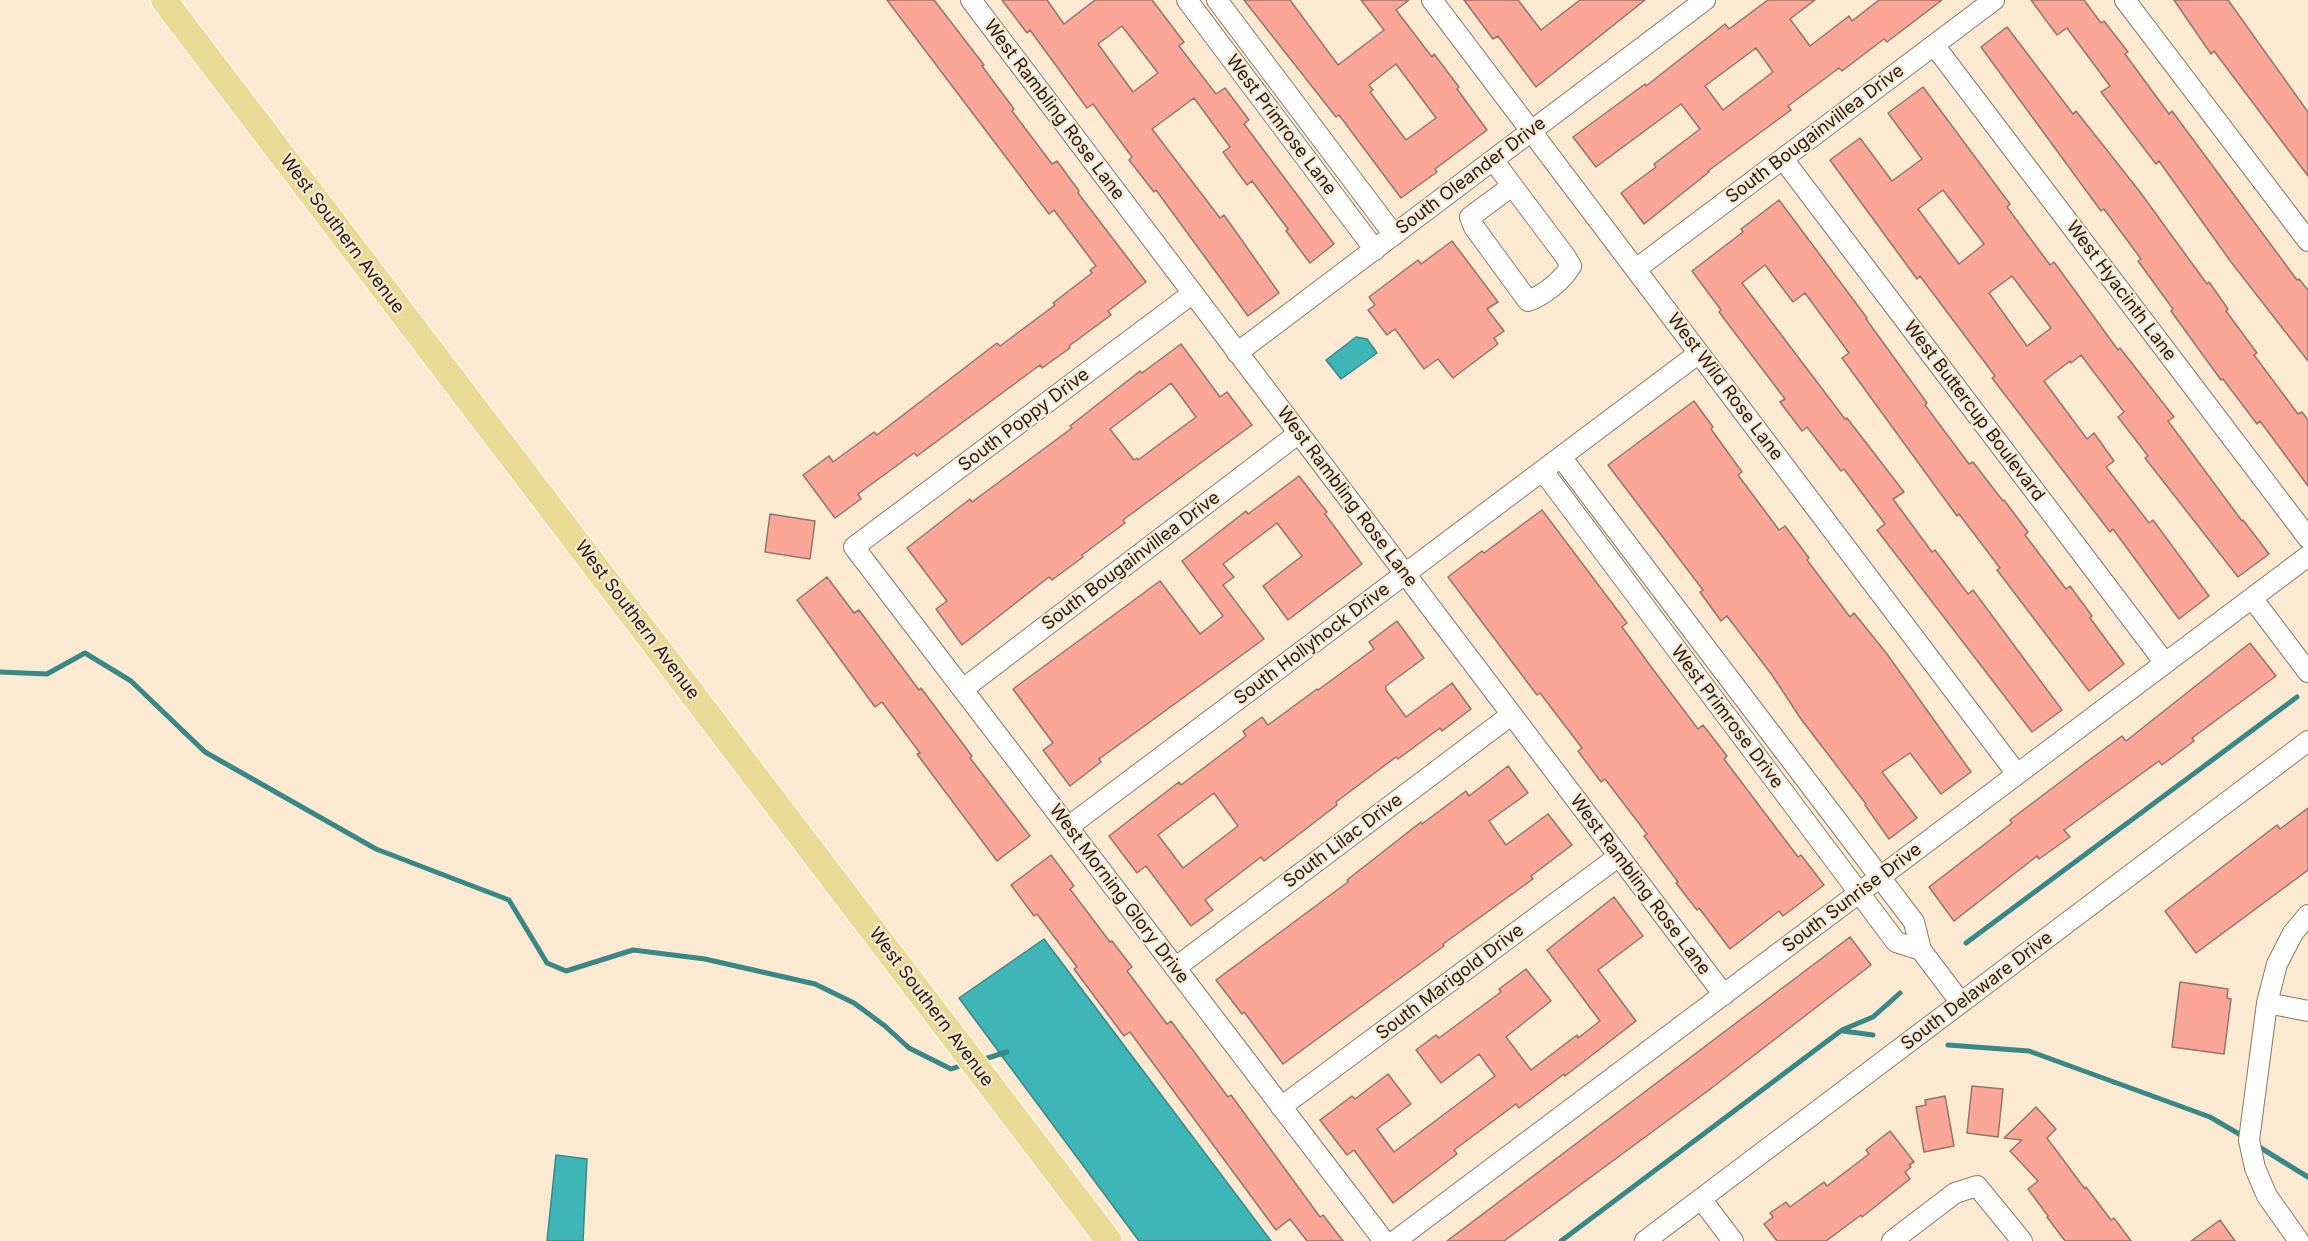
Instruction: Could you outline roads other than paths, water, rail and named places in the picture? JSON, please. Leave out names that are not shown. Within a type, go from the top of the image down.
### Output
[{"type":"main road","name":"West Southern Avenue","points":[[164,0],[1109,1241]]},
{"type":"street","name":"West Rambling Rose Lane","points":[[971,0],[1724,995]]},
{"type":"street","name":"West Primrose Lane","points":[[1187,0],[1375,250]]},
{"type":"street","name":"West Primrose Lane","points":[[1216,0],[1394,235]]},
{"type":"street","name":"West Wild Rose Lane","points":[[1432,0],[2018,774]]},
{"type":"street","name":"South Oleander Drive","points":[[1237,352],[1705,0]]},
{"type":"street","name":"South Bougainvillea Drive","points":[[1636,269],[1994,0]]},
{"type":"street","points":[[2125,0],[2308,241]]},
{"type":"street","name":"West Hyacinth Lane","points":[[1934,45],[2308,538]]},
{"type":"street","points":[[1247,79],[1266,65]]},
{"type":"street","name":"West Buttercup Boulevard","points":[[1783,159],[2165,663]]},
{"type":"street","points":[[1493,160],[1571,266],[1565,275],[1537,297],[1528,301],[1474,227],[1470,217],[1512,186]]},
{"type":"street","name":"South Poppy Drive","points":[[854,547],[1193,293]]},
{"type":"street","name":"South Hollyhock Drive","points":[[1068,827],[1700,353]]},
{"type":"street","name":"South Bougainvillea Drive","points":[[963,689],[1299,433]]},
{"type":"street","name":"West Primrose Drive","points":[[1561,457],[1914,922],[1921,950],[1961,1003]]},
{"type":"street","name":"West Primrose Drive","points":[[1543,471],[1896,942],[1921,950]]},
{"type":"street","name":"West Morning Glory Drive","points":[[854,547],[1384,1241]]},
{"type":"street","name":"South Sunrise Drive","points":[[1395,1241],[2308,556]]},
{"type":"street","points":[[2252,598],[2308,672]]},
{"type":"street","name":"South Lilac Drive","points":[[1175,968],[1511,715]]},
{"type":"street","name":"South Delaware Drive","points":[[1645,1241],[2308,741]]},
{"type":"street","name":"South Marigold Drive","points":[[1281,1107],[1619,856]]},
{"type":"street","points":[[2299,1241],[2267,1196],[2255,1168],[2248,1140],[2267,1003],[2277,964],[2293,933],[2308,915]]},
{"type":"street","points":[[2267,1003],[2308,1011]]},
{"type":"street","points":[[1892,1241],[1955,1193],[1977,1186],[2022,1241]]},
{"type":"street","points":[[1701,1199],[1733,1241]]},
{"type":"water","points":[[1356,337],[1367,339],[1377,353],[1341,379],[1326,360]]},
{"type":"water","points":[[1044,939],[1271,1241],[1139,1241],[959,998]]},
{"type":"water","points":[[556,1155],[587,1159],[583,1241],[547,1241]]},
{"type":"waterway","points":[[0,672],[47,674],[85,653],[131,681],[205,752],[376,849],[509,900],[547,963],[566,971],[633,950],[705,959],[815,984],[854,1003],[885,1026],[909,1048],[951,1069],[966,1064]]},
{"type":"waterway","points":[[1966,943],[2297,697]]},
{"type":"waterway","points":[[1561,1241],[1842,1030],[1873,1017],[1900,993]]},
{"type":"waterway","points":[[1843,1031],[1873,1035]]},
{"type":"waterway","points":[[1948,1045],[2029,1051],[2210,1117],[2246,1138]]},
{"type":"waterway","points":[[981,1060],[1007,1052]]},
{"type":"waterway","points":[[2256,1145],[2308,1177]]}]
